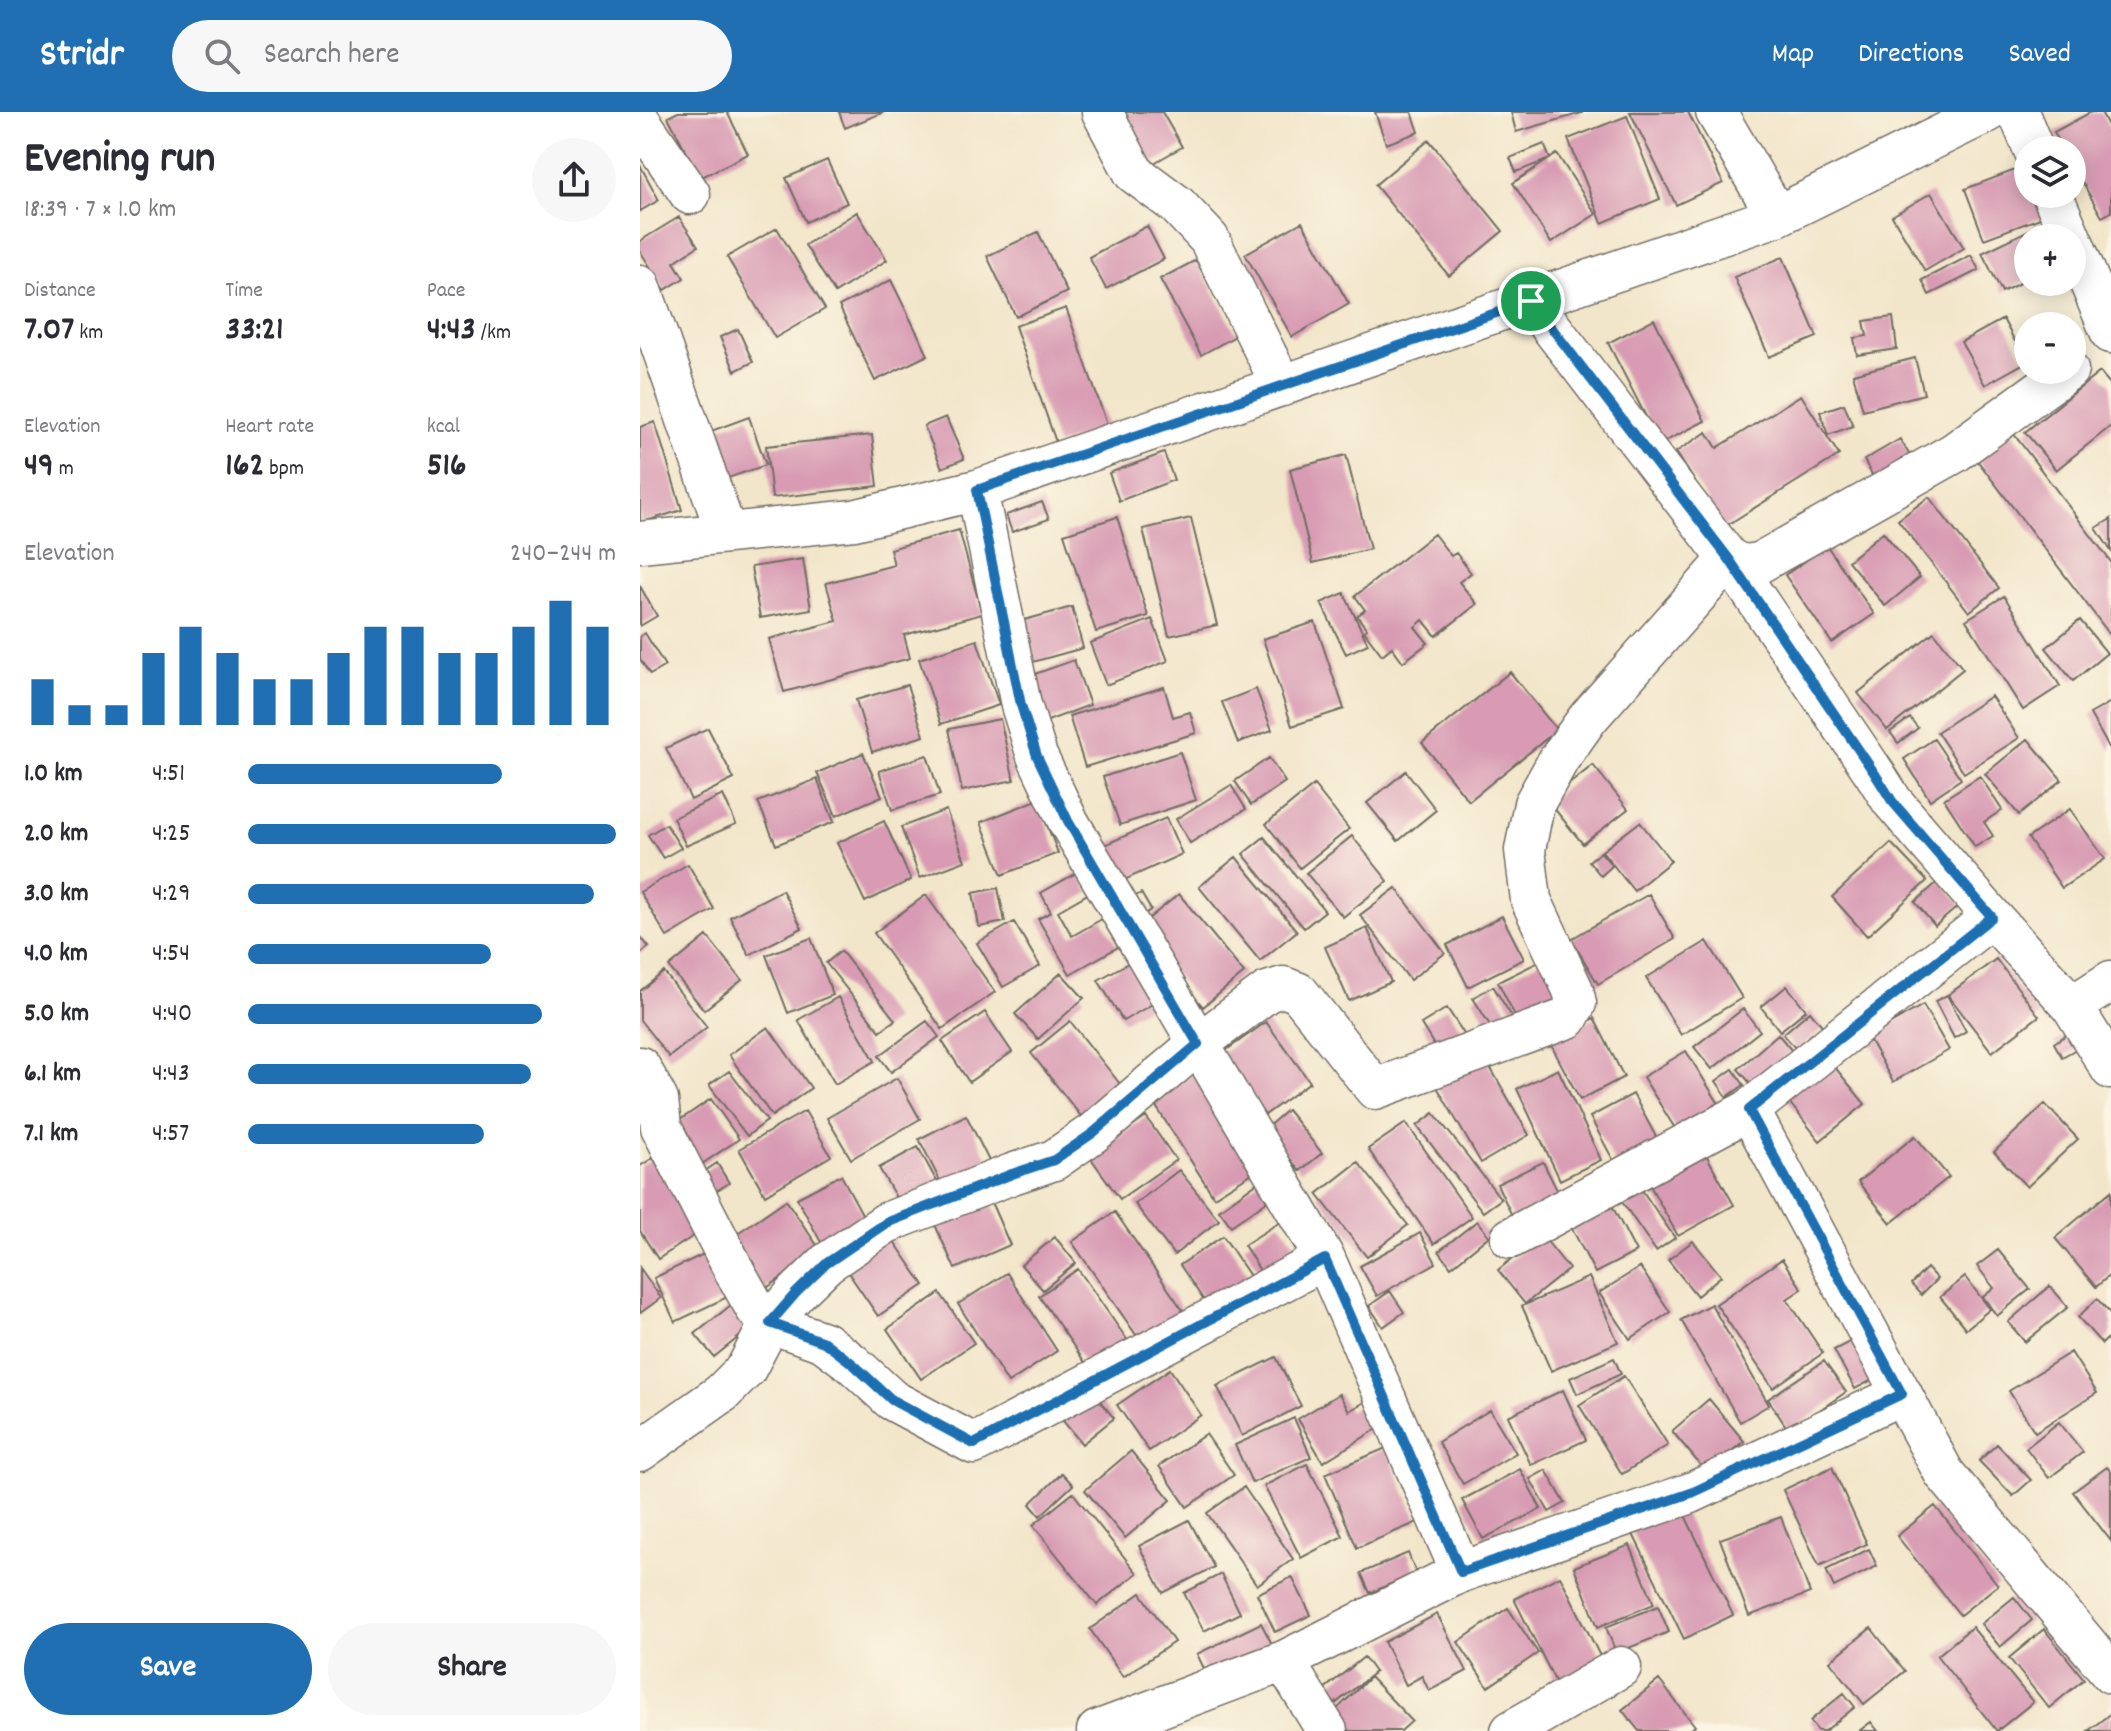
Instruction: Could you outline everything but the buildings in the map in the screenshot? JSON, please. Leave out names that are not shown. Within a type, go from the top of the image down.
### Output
[{"type":"street","points":[[1102,112],[1134,173],[1177,205],[1209,239],[1282,386]]},
{"type":"street","points":[[1716,112],[1777,216]]},
{"type":"street","points":[[640,542],[854,520],[977,490],[1777,216],[1988,112]]},
{"type":"street","points":[[2018,112],[2028,136]]},
{"type":"street","points":[[640,121],[690,194]]},
{"type":"street","points":[[2086,273],[2111,333]]},
{"type":"street","points":[[640,285],[726,532]]},
{"type":"street","points":[[1531,301],[1729,559],[1892,801],[2072,1006],[2111,1069]]},
{"type":"street","points":[[2086,358],[2111,340]]},
{"type":"street","points":[[1729,559],[1743,565],[1759,563],[1954,453],[2049,384]]},
{"type":"street","points":[[977,490],[1021,705],[1037,756],[1068,821],[1325,1259],[1461,1572]]},
{"type":"street","points":[[640,1451],[722,1393],[746,1369],[770,1323],[827,1263],[886,1223],[1054,1160],[1093,1133],[1198,1044],[1267,992],[1283,987],[1299,993],[1375,1089],[1568,1018],[1576,1003],[1573,990],[1531,900],[1525,850],[1534,804],[1559,759],[1588,718],[1729,559]]},
{"type":"street","points":[[1511,1238],[1749,1110],[1992,917]]},
{"type":"street","points":[[2072,1006],[2111,981]]},
{"type":"street","points":[[640,1067],[658,1100],[661,1127],[756,1309],[770,1323],[824,1342],[892,1400],[974,1444],[1325,1259]]},
{"type":"street","points":[[1749,1110],[1944,1473],[2111,1673]]},
{"type":"street","points":[[1097,1731],[1284,1661],[1461,1572],[1691,1493],[1902,1394]]},
{"type":"street","points":[[1284,1661],[1327,1731]]},
{"type":"street","points":[[1511,1731],[1621,1667]]},
{"type":"route","points":[[1531,301],[1729,559],[1892,801],[1992,917],[1749,1110],[1902,1394],[1691,1493],[1461,1572],[1325,1259],[974,1444],[892,1400],[824,1342],[770,1323],[827,1263],[886,1223],[1054,1160],[1093,1133],[1198,1044],[1068,821],[1037,756],[1021,705],[977,490],[1531,301]]}]
